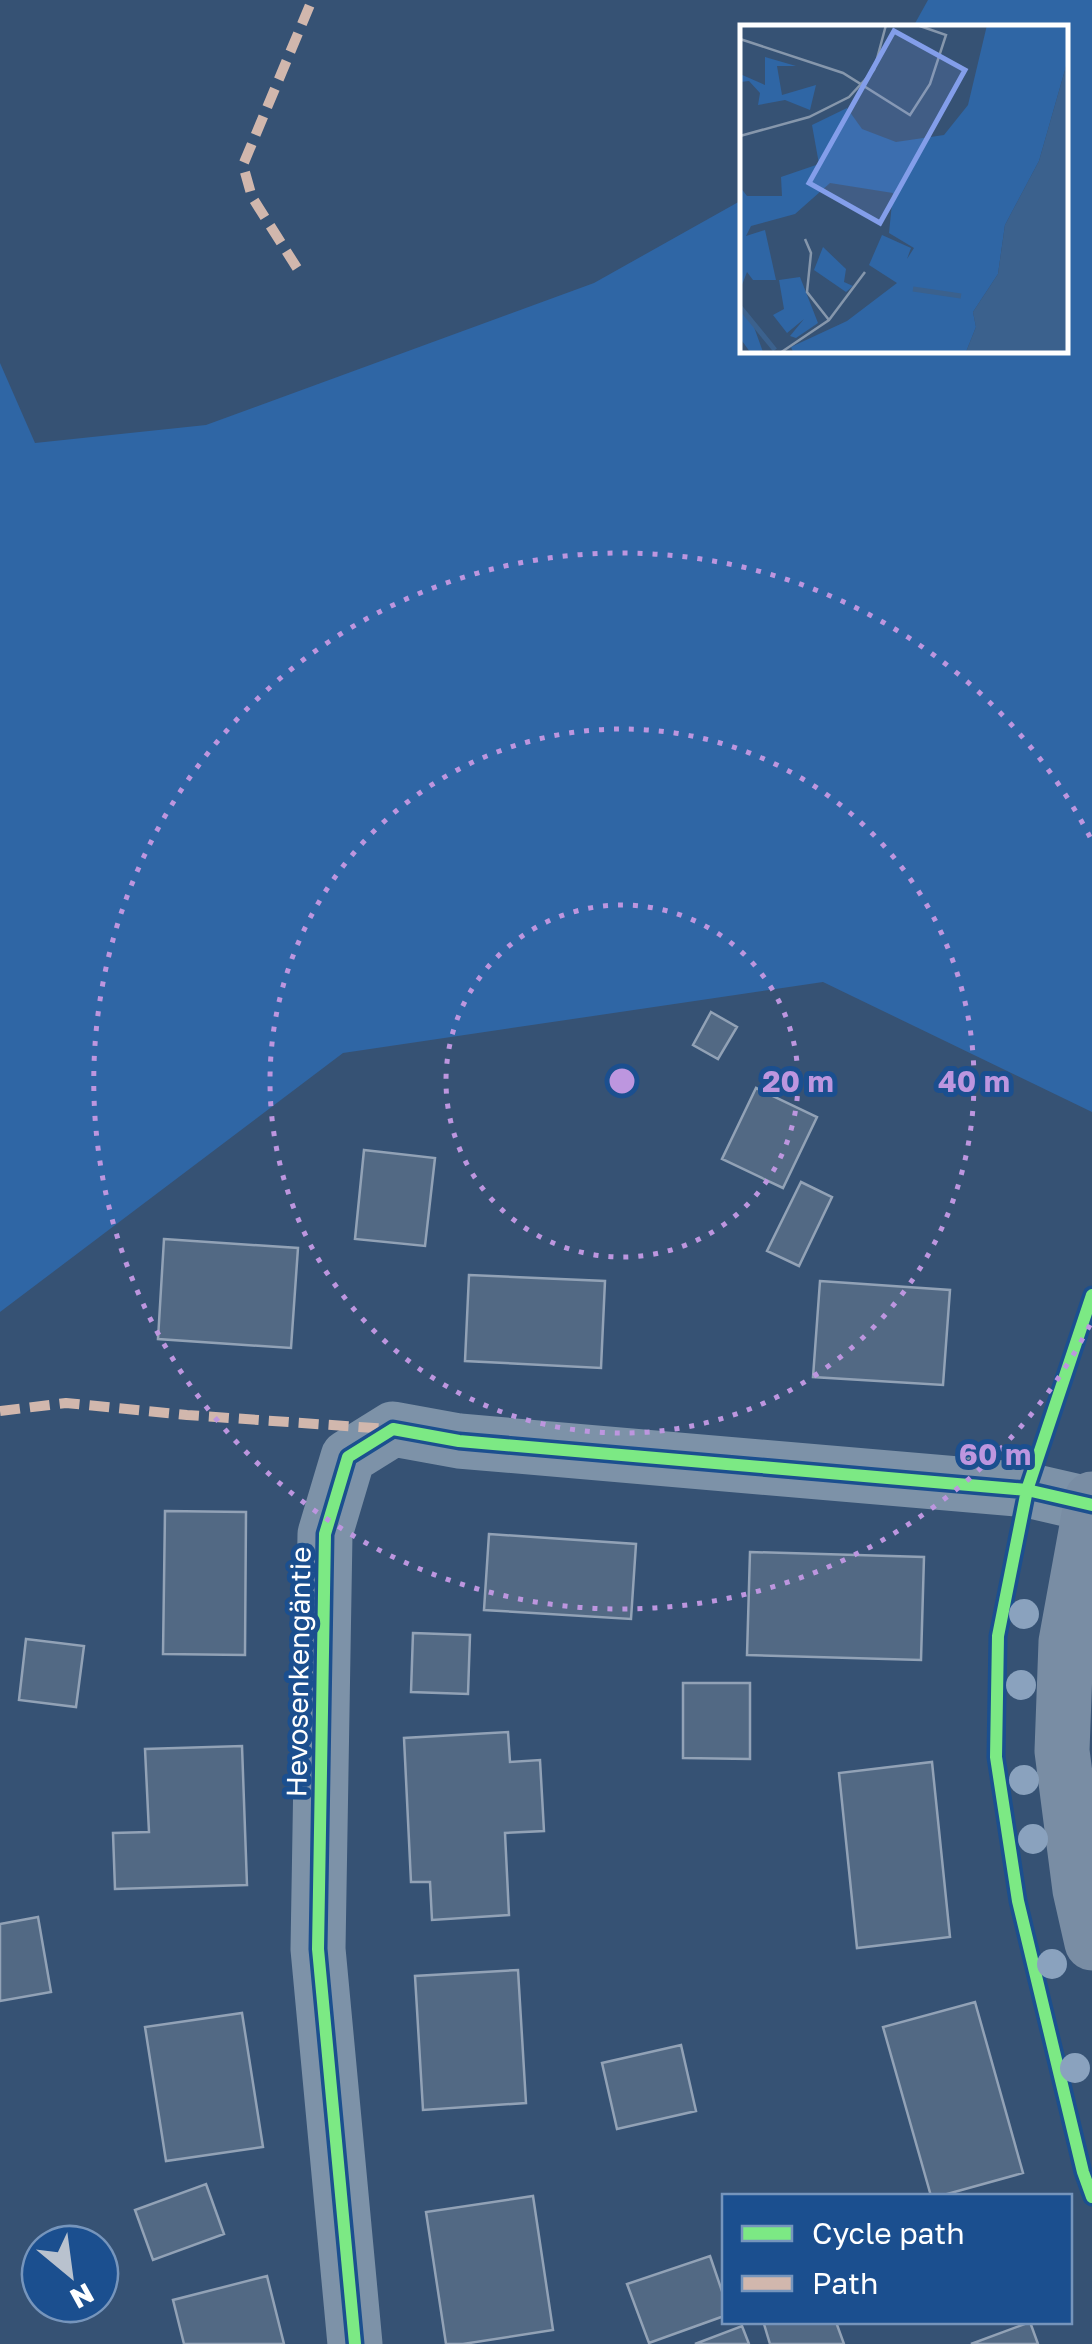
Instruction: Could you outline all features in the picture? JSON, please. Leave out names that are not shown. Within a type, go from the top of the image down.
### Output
[{"type":"street","name":"Hevosenkengäntie","points":[[355,2344],[318,1950],[325,1534],[348,1456],[393,1429],[459,1441],[1027,1490],[1091,1503]]},
{"type":"street","points":[[1091,1503],[1066,1642],[1062,1751],[1080,1890],[1092,1943]]},
{"type":"shaded area","points":[[928,0],[1092,0],[1092,1112],[823,982],[343,1053],[0,1312],[0,363],[35,443],[206,425],[594,283],[740,201],[740,352],[1067,352],[1067,25],[914,25]]},
{"type":"building","points":[[711,1012],[737,1027],[718,1059],[693,1045]]},
{"type":"building","points":[[756,1088],[817,1117],[783,1188],[722,1159]]},
{"type":"building","points":[[364,1150],[435,1158],[425,1246],[355,1239]]},
{"type":"building","points":[[801,1182],[832,1197],[799,1266],[767,1251]]},
{"type":"building","points":[[164,1239],[298,1248],[291,1348],[158,1339]]},
{"type":"building","points":[[469,1275],[605,1281],[601,1368],[465,1361]]},
{"type":"building","points":[[820,1281],[950,1290],[943,1385],[813,1377]]},
{"type":"building","points":[[165,1511],[246,1512],[245,1655],[163,1654]]},
{"type":"building","points":[[489,1534],[636,1544],[631,1619],[484,1610]]},
{"type":"building","points":[[750,1552],[924,1557],[921,1660],[747,1655]]},
{"type":"building","points":[[413,1633],[470,1635],[468,1694],[411,1692]]},
{"type":"building","points":[[26,1639],[84,1646],[76,1707],[19,1700]]},
{"type":"building","points":[[683,1683],[750,1683],[750,1759],[683,1758]]},
{"type":"building","points":[[508,1732],[510,1762],[540,1760],[544,1831],[505,1833],[509,1915],[432,1920],[430,1882],[411,1882],[404,1738]]},
{"type":"building","points":[[242,1746],[247,1885],[115,1889],[113,1833],[149,1832],[145,1749]]},
{"type":"building","points":[[932,1762],[950,1937],[857,1948],[839,1773]]},
{"type":"building","points":[[38,1917],[51,1992],[0,2001],[0,1924]]},
{"type":"building","points":[[518,1970],[526,2103],[423,2110],[415,1976]]},
{"type":"building","points":[[975,2002],[1023,2173],[947,2194],[930,2194],[883,2027]]},
{"type":"building","points":[[242,2013],[263,2147],[166,2161],[145,2027]]},
{"type":"building","points":[[681,2045],[696,2111],[617,2129],[602,2063]]},
{"type":"building","points":[[206,2184],[224,2234],[153,2260],[135,2210]]},
{"type":"building","points":[[533,2196],[553,2330],[446,2344],[426,2212]]},
{"type":"building","points":[[710,2256],[722,2291],[722,2317],[649,2343],[627,2284]]},
{"type":"building","points":[[267,2276],[284,2344],[184,2344],[173,2300]]},
{"type":"building","points":[[764,2324],[837,2324],[844,2344],[770,2344]]},
{"type":"building","points":[[1031,2324],[1038,2344],[971,2344]]},
{"type":"building","points":[[742,2326],[749,2344],[695,2344]]},
{"type":"marked path","points":[[297,268],[252,197],[243,165],[312,0]]},
{"type":"marked path","points":[[0,1411],[66,1403],[388,1429]]},
{"type":"cycle path","points":[[1092,1295],[1027,1490],[998,1636],[996,1757],[1018,1901],[1092,2197]]},
{"type":"cycle path","points":[[355,2344],[318,1949],[325,1534],[348,1457],[393,1429],[459,1441],[1027,1490],[1092,1505]]}]
